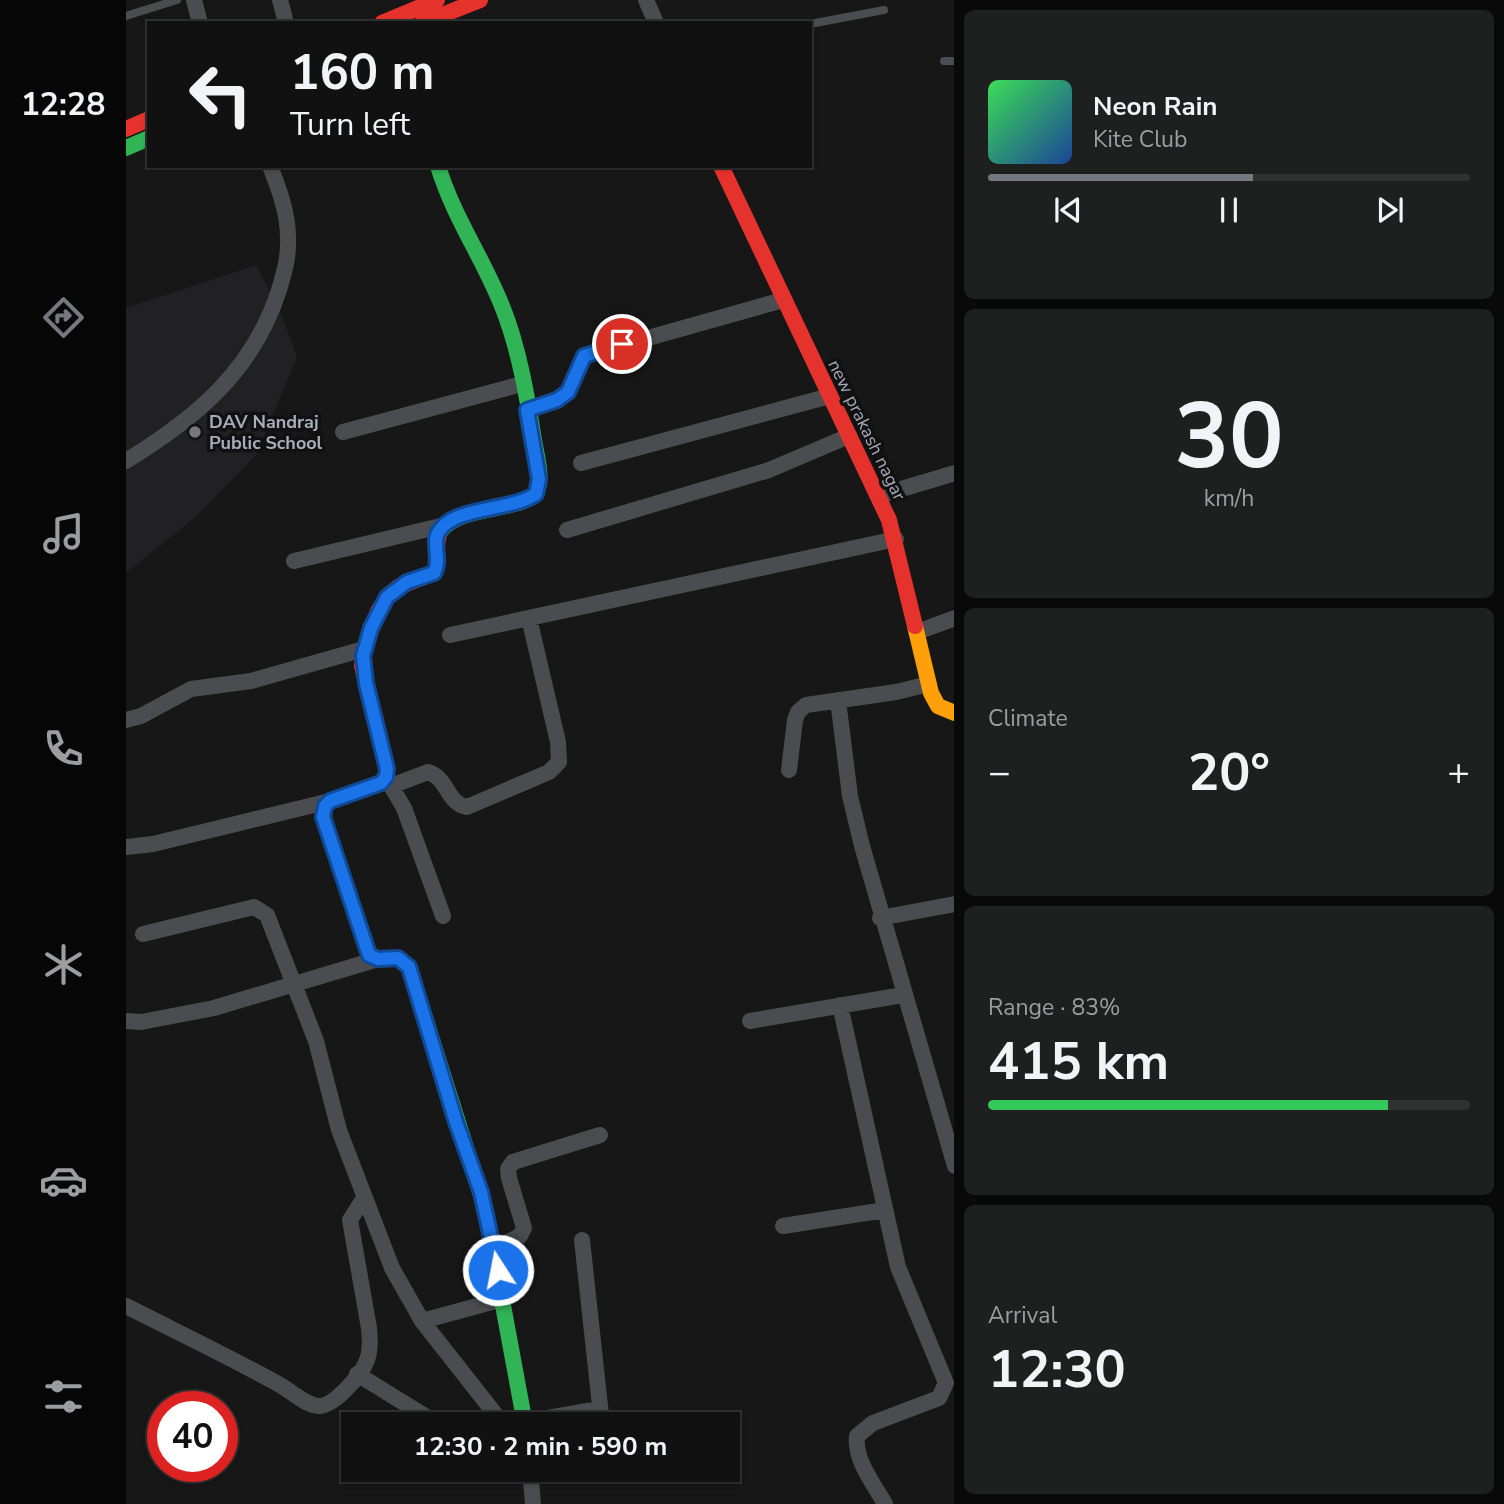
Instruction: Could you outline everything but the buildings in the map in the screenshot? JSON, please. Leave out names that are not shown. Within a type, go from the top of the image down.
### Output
[{"type":"street","points":[[194,0],[199,21]]},
{"type":"street","points":[[280,0],[285,21]]},
{"type":"street","points":[[404,18],[437,0]]},
{"type":"street","points":[[427,21],[480,0]]},
{"type":"street","points":[[646,0],[655,21]]},
{"type":"street","points":[[126,129],[147,120]]},
{"type":"street","points":[[126,148],[147,139]]},
{"type":"street","points":[[126,461],[184,422],[235,373],[249,356],[265,324],[276,300],[288,255],[284,208],[271,168]]},
{"type":"street","points":[[293,561],[445,525],[536,494],[539,479],[527,410],[504,311],[452,210],[439,168]]},
{"type":"street","name":"new prakash nagar","points":[[722,168],[878,496],[896,539],[929,684],[938,706],[954,713]]},
{"type":"street","points":[[527,410],[557,400],[568,392],[584,356],[783,300]]},
{"type":"street","points":[[343,432],[522,384]]},
{"type":"street","points":[[581,463],[830,396]]},
{"type":"street","points":[[567,530],[769,470],[849,436]]},
{"type":"street","points":[[878,496],[954,473]]},
{"type":"street","points":[[443,916],[417,840],[389,782],[362,666],[371,628],[387,597],[407,582],[434,573],[439,556],[436,539],[438,532],[445,525]]},
{"type":"street","points":[[450,635],[896,539]]},
{"type":"street","points":[[126,847],[153,845],[330,801],[381,783],[428,772],[442,781],[453,800],[460,806],[467,807],[555,768],[559,762],[558,742],[529,618]]},
{"type":"street","points":[[917,632],[954,618]]},
{"type":"street","points":[[126,720],[141,716],[191,690],[263,678],[364,649]]},
{"type":"street","points":[[789,770],[797,712],[815,702],[896,692],[929,684]]},
{"type":"street","points":[[838,700],[850,796],[880,918],[954,1166]]},
{"type":"street","points":[[330,801],[325,806],[324,827],[356,908],[369,955],[378,959]]},
{"type":"street","points":[[880,918],[954,904]]},
{"type":"street","points":[[143,934],[254,907],[267,915],[317,1041],[339,1130],[391,1268],[422,1321],[494,1412]]},
{"type":"street","points":[[126,1021],[141,1021],[214,1008],[295,986],[378,959],[398,958],[409,967],[456,1122],[481,1192],[523,1412]]},
{"type":"street","points":[[750,1021],[903,995]]},
{"type":"street","points":[[840,1005],[898,1267],[946,1383],[939,1398],[873,1423],[857,1436],[859,1457],[885,1504]]},
{"type":"street","points":[[494,1250],[520,1236],[524,1228],[509,1178],[508,1169],[513,1162],[600,1135]]},
{"type":"street","points":[[126,1306],[281,1385],[313,1405],[331,1403],[367,1360],[370,1337],[350,1220],[364,1198]]},
{"type":"street","points":[[783,1226],[885,1210]]},
{"type":"street","points":[[582,1240],[600,1412]]},
{"type":"street","points":[[422,1321],[503,1299]]},
{"type":"street","points":[[358,1374],[419,1412]]},
{"type":"street","points":[[531,1482],[533,1504]]},
{"type":"lane","points":[[126,16],[177,0]]},
{"type":"lane","points":[[812,24],[884,10]]},
{"type":"lane","points":[[944,61],[954,61]]},
{"type":"shaded area","name":"DAV Nandraj Public School","points":[[256,265],[281,313],[297,357],[256,455],[198,515],[126,573],[126,308]]},
{"type":"traffic: fast","points":[[126,148],[147,139]]},
{"type":"traffic: fast","points":[[439,168],[508,322],[522,372],[539,474],[536,492],[529,498],[519,503],[461,517],[440,532]]},
{"type":"traffic: fast","points":[[351,900],[370,955],[378,959],[398,958],[409,967],[485,1208],[523,1412]]},
{"type":"traffic: slow","points":[[915,626],[931,693],[938,706],[954,713]]},
{"type":"traffic: jam","points":[[387,21],[437,0]]},
{"type":"traffic: jam","points":[[427,21],[480,0]]},
{"type":"traffic: jam","points":[[126,129],[147,120]]},
{"type":"traffic: jam","points":[[722,168],[889,520],[915,626]]},
{"type":"traffic: jam","points":[[351,900],[323,817],[325,806],[330,801],[381,783],[386,777],[387,769],[362,666],[365,646],[378,611],[391,593],[398,587],[434,573],[440,532]]},
{"type":"place","name":"DAV Nandraj Public School","points":[[195,432]]},
{"type":"route","points":[[498,1270],[481,1192],[456,1122],[409,967],[398,958],[386,960],[369,955],[356,908],[324,827],[323,817],[325,806],[330,801],[381,783],[386,777],[387,769],[362,666],[371,628],[387,597],[394,589],[407,582],[434,573],[439,556],[436,539],[438,532],[445,525],[465,516],[529,499],[536,494],[539,479],[527,410],[557,400],[568,392],[584,356],[622,344]]}]
